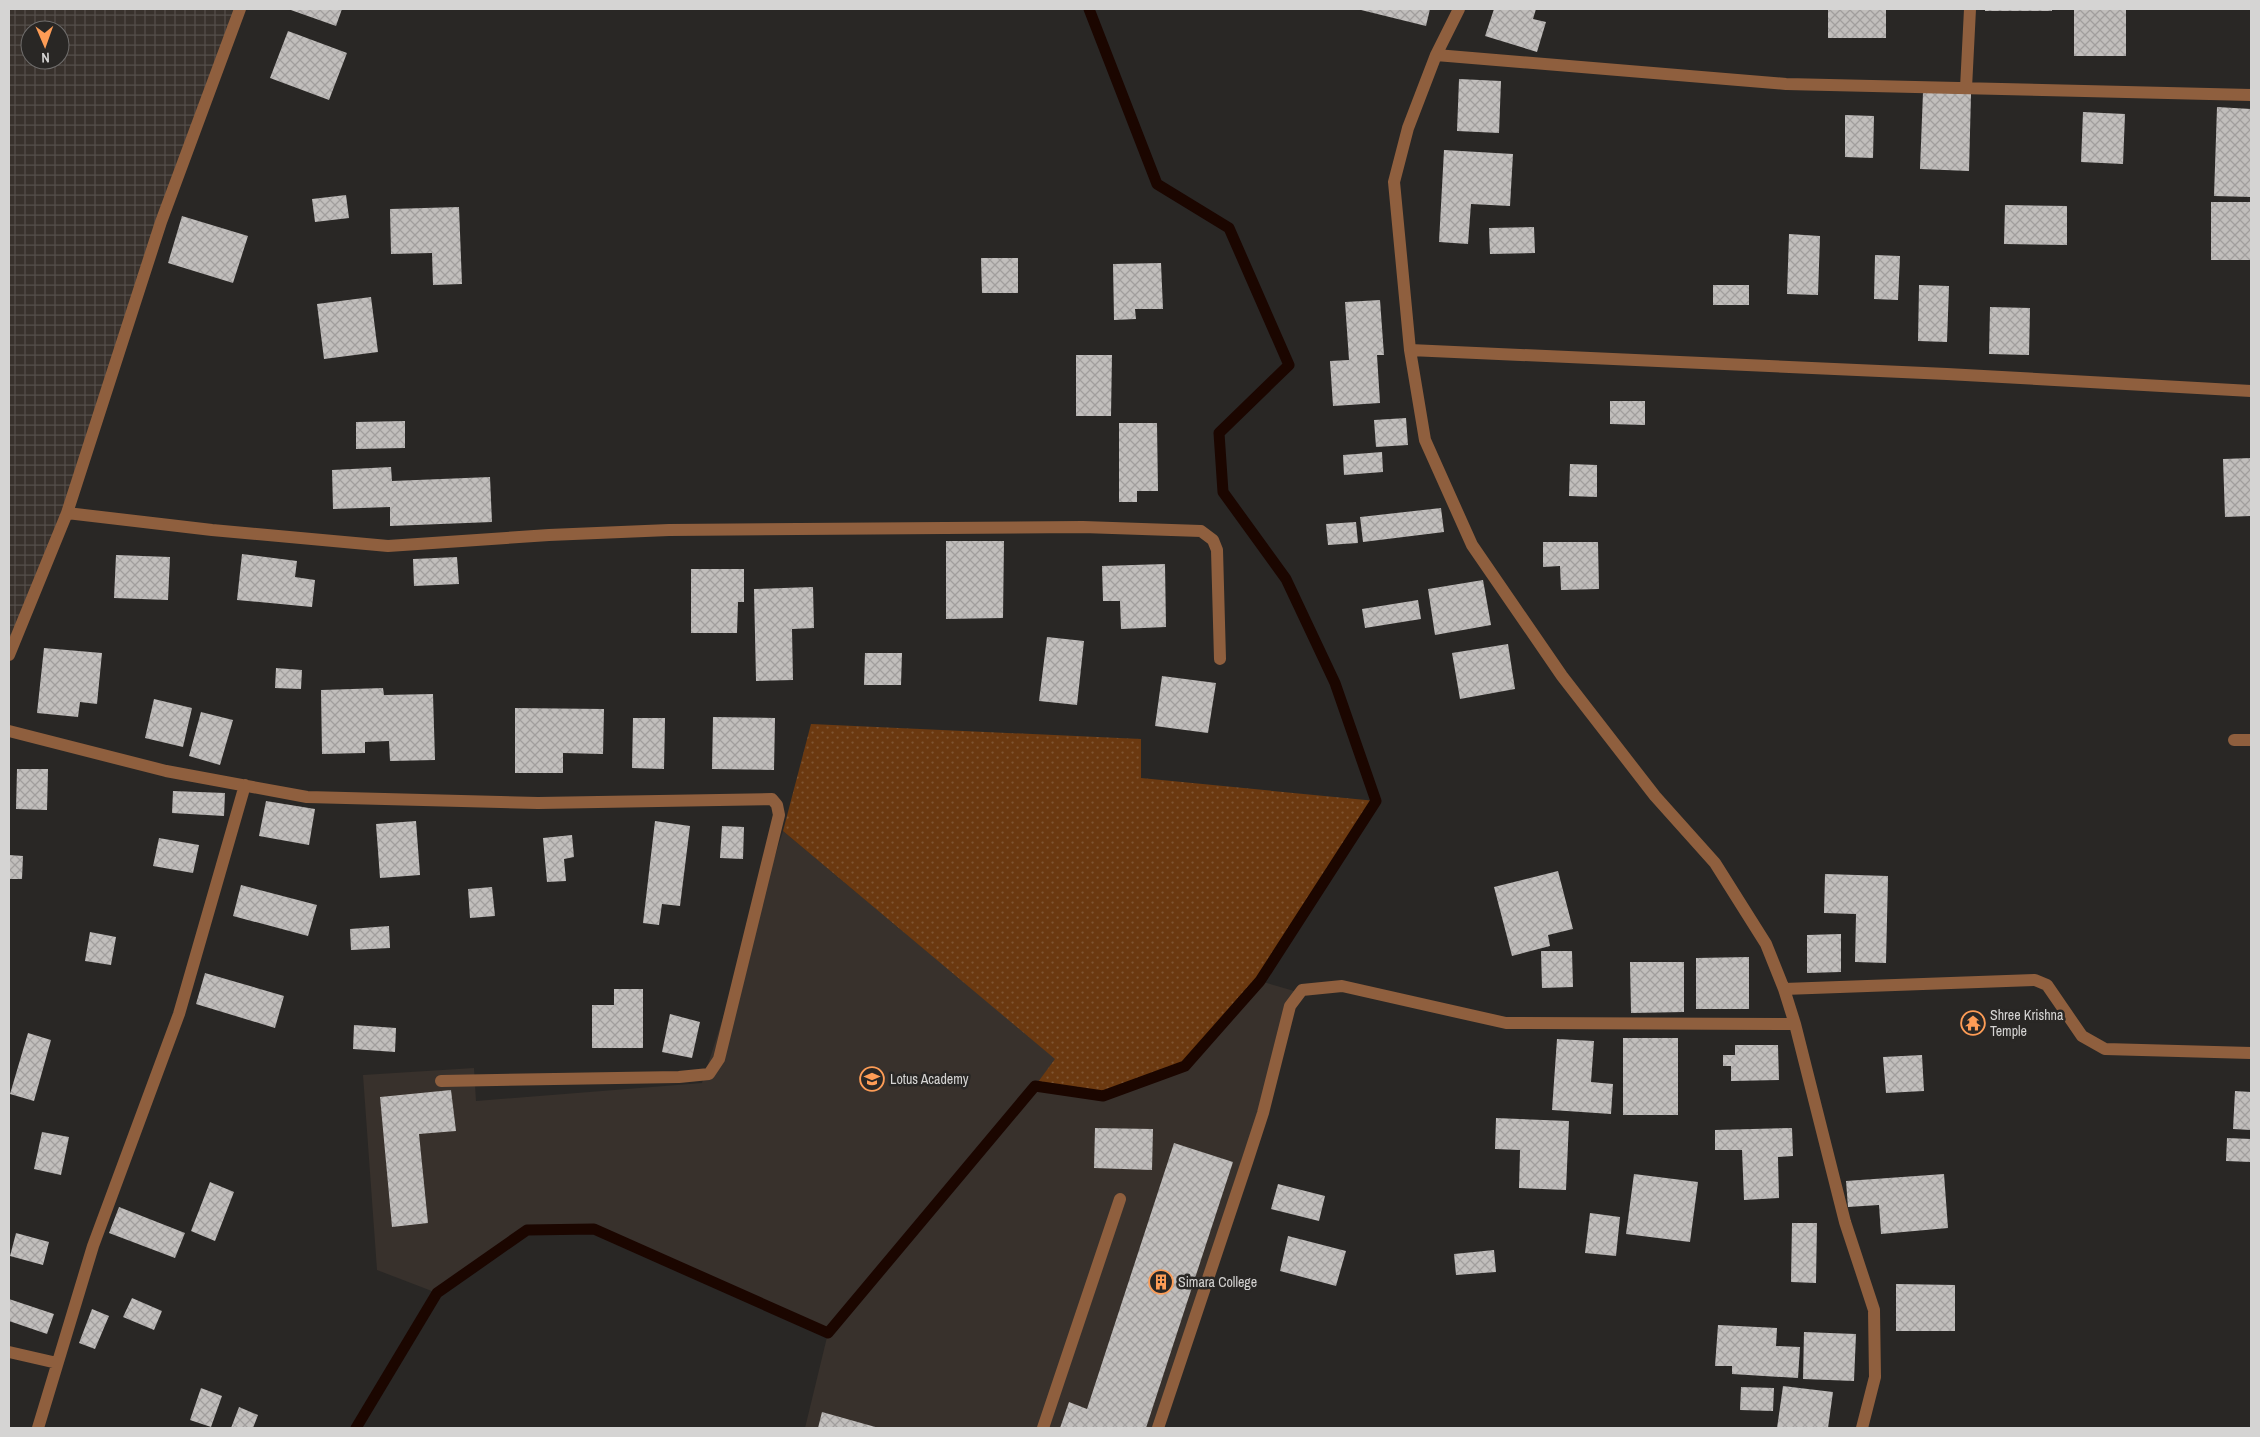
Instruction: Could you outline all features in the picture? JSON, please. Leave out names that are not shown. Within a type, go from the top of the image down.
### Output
[{"type":"street","points":[[9,655],[67,513],[161,222],[240,9]]},
{"type":"street","points":[[1459,9],[1436,55],[1408,128],[1394,182],[1410,350],[1425,440],[1472,545],[1562,676],[1655,796],[1715,863],[1766,944],[1784,989],[1795,1024],[1845,1222],[1874,1310],[1875,1377],[1862,1428]]},
{"type":"street","points":[[1966,88],[1970,9]]},
{"type":"street","points":[[1436,55],[1786,84],[2251,95]]},
{"type":"street","points":[[1410,350],[1957,375],[2251,391]]},
{"type":"street","points":[[67,513],[212,530],[388,546],[549,535],[669,530],[1083,527],[1201,531],[1213,540],[1217,550],[1220,660]]},
{"type":"street","points":[[9,731],[166,771],[307,797],[538,803],[772,800],[777,805],[779,815],[719,1059],[709,1074],[679,1077],[441,1081]]},
{"type":"street","points":[[2234,740],[2251,740]]},
{"type":"street","points":[[38,1428],[93,1246],[179,1014],[245,785]]},
{"type":"street","points":[[1784,989],[2035,980],[2047,985],[2082,1036],[2105,1048],[2251,1053]]},
{"type":"street","points":[[1158,1428],[1250,1154],[1290,1006],[1302,990],[1342,986],[1506,1023],[1795,1024]]},
{"type":"street","points":[[1042,1428],[1120,1199]]},
{"type":"street","points":[[9,1352],[57,1363]]},
{"type":"shaded area","points":[[9,9],[240,9],[67,513],[9,655]]},
{"type":"shaded area","points":[[811,724],[1141,739],[1141,778],[1376,801],[1260,981],[1185,1066],[1103,1096],[1035,1086],[1055,1059],[783,831]]},
{"type":"shaded area","points":[[783,831],[1056,1059],[1035,1086],[1103,1096],[1185,1066],[1260,981],[1301,993],[1259,1111],[1154,1428],[805,1428],[828,1333],[594,1229],[527,1230],[437,1293],[377,1270],[363,1075],[474,1068],[476,1101],[702,1083]]},
{"type":"building","points":[[288,9],[342,9],[336,26]]},
{"type":"building","points":[[1357,9],[1430,9],[1426,26]]},
{"type":"building","points":[[1494,9],[1536,9],[1533,19],[1546,22],[1537,52],[1485,36]]},
{"type":"building","points":[[1828,9],[1886,9],[1886,38],[1828,38]]},
{"type":"building","points":[[1985,9],[2052,9],[2052,11],[1985,11]]},
{"type":"building","points":[[2074,9],[2126,9],[2126,56],[2074,56]]},
{"type":"building","points":[[288,31],[347,53],[329,100],[270,78]]},
{"type":"building","points":[[1459,79],[1501,81],[1499,133],[1457,131]]},
{"type":"building","points":[[1923,92],[1971,94],[1969,171],[1920,169]]},
{"type":"building","points":[[2217,107],[2251,109],[2251,197],[2214,196]]},
{"type":"building","points":[[2083,112],[2125,114],[2123,164],[2081,162]]},
{"type":"building","points":[[1845,115],[1874,116],[1873,158],[1845,157]]},
{"type":"building","points":[[1444,150],[1513,154],[1510,206],[1471,204],[1468,244],[1439,242]]},
{"type":"building","points":[[346,195],[349,218],[315,222],[312,199]]},
{"type":"building","points":[[2211,202],[2251,202],[2251,260],[2211,260]]},
{"type":"building","points":[[2005,205],[2067,206],[2067,245],[2004,244]]},
{"type":"building","points":[[459,207],[462,284],[433,285],[432,253],[391,254],[390,209]]},
{"type":"building","points":[[182,216],[248,236],[233,283],[168,263]]},
{"type":"building","points":[[1534,227],[1535,253],[1490,254],[1489,228]]},
{"type":"building","points":[[1789,234],[1820,236],[1818,295],[1787,294]]},
{"type":"building","points":[[1875,255],[1900,256],[1898,300],[1874,299]]},
{"type":"building","points":[[981,258],[1018,258],[1018,293],[982,293]]},
{"type":"building","points":[[1161,263],[1163,309],[1135,309],[1136,319],[1114,320],[1113,264]]},
{"type":"building","points":[[1713,285],[1749,285],[1749,305],[1713,305]]},
{"type":"building","points":[[1919,285],[1949,286],[1947,342],[1918,341]]},
{"type":"building","points":[[371,297],[378,352],[324,359],[317,304]]},
{"type":"building","points":[[1380,300],[1384,355],[1377,355],[1380,403],[1333,406],[1330,361],[1349,360],[1345,302]]},
{"type":"building","points":[[1990,307],[2030,308],[2029,355],[1989,354]]},
{"type":"building","points":[[1076,355],[1112,355],[1111,416],[1076,416]]},
{"type":"building","points":[[1610,401],[1645,401],[1645,425],[1610,424]]},
{"type":"building","points":[[1406,418],[1408,445],[1376,447],[1374,420]]},
{"type":"building","points":[[405,421],[405,448],[356,449],[356,422]]},
{"type":"building","points":[[1119,423],[1157,423],[1158,491],[1137,491],[1137,502],[1119,502]]},
{"type":"building","points":[[1382,452],[1383,472],[1344,475],[1343,455]]},
{"type":"building","points":[[2251,458],[2251,516],[2225,517],[2223,459]]},
{"type":"building","points":[[1570,464],[1597,465],[1597,497],[1569,496]]},
{"type":"building","points":[[391,467],[392,481],[490,477],[492,522],[390,526],[390,507],[333,509],[332,470]]},
{"type":"building","points":[[1441,508],[1444,532],[1363,542],[1360,517]]},
{"type":"building","points":[[1356,522],[1358,543],[1328,545],[1326,524]]},
{"type":"building","points":[[946,541],[1004,541],[1003,618],[946,619]]},
{"type":"building","points":[[1543,542],[1598,542],[1599,589],[1561,590],[1560,566],[1543,567]]},
{"type":"building","points":[[242,554],[297,561],[295,577],[315,580],[312,607],[237,600]]},
{"type":"building","points":[[116,555],[170,557],[168,600],[114,598]]},
{"type":"building","points":[[457,557],[459,584],[414,586],[413,559]]},
{"type":"building","points":[[1165,564],[1166,627],[1121,629],[1120,601],[1103,601],[1102,566]]},
{"type":"building","points":[[691,569],[744,569],[744,602],[738,602],[737,633],[691,633]]},
{"type":"building","points":[[1483,580],[1491,625],[1435,635],[1428,589]]},
{"type":"building","points":[[813,587],[814,628],[792,629],[793,680],[756,681],[754,589]]},
{"type":"building","points":[[1418,600],[1421,619],[1365,628],[1362,609]]},
{"type":"building","points":[[1047,637],[1084,641],[1077,705],[1039,701]]},
{"type":"building","points":[[1508,644],[1515,689],[1460,699],[1452,653]]},
{"type":"building","points":[[44,648],[102,653],[97,704],[80,702],[78,717],[37,713]]},
{"type":"building","points":[[865,653],[902,653],[901,685],[864,685]]},
{"type":"building","points":[[276,668],[302,670],[301,689],[275,688]]},
{"type":"building","points":[[1162,676],[1216,683],[1208,733],[1155,726]]},
{"type":"building","points":[[383,688],[384,695],[433,694],[435,760],[390,761],[389,741],[365,742],[365,753],[322,754],[321,690]]},
{"type":"building","points":[[154,699],[192,708],[183,747],[145,738]]},
{"type":"building","points":[[515,708],[604,709],[603,754],[563,753],[563,773],[515,773]]},
{"type":"building","points":[[201,712],[233,720],[220,765],[189,756]]},
{"type":"building","points":[[713,717],[775,718],[774,770],[712,769]]},
{"type":"building","points":[[633,718],[665,718],[664,769],[632,768]]},
{"type":"building","points":[[17,769],[48,769],[47,810],[16,809]]},
{"type":"building","points":[[173,791],[225,793],[224,816],[172,813]]},
{"type":"building","points":[[266,801],[315,809],[309,845],[259,836]]},
{"type":"building","points":[[416,821],[420,875],[380,878],[376,824]]},
{"type":"building","points":[[655,821],[690,826],[680,906],[662,904],[659,925],[643,923]]},
{"type":"building","points":[[722,826],[744,827],[743,859],[720,858]]},
{"type":"building","points":[[572,835],[574,857],[564,859],[566,881],[547,882],[543,838]]},
{"type":"building","points":[[159,838],[199,845],[193,873],[153,866]]},
{"type":"building","points":[[9,855],[23,856],[22,879],[9,879]]},
{"type":"building","points":[[1558,871],[1573,929],[1548,935],[1550,946],[1512,956],[1494,887]]},
{"type":"building","points":[[1825,874],[1888,876],[1886,963],[1855,962],[1856,914],[1824,913]]},
{"type":"building","points":[[241,885],[317,905],[308,936],[233,916]]},
{"type":"building","points":[[492,887],[495,916],[470,918],[468,889]]},
{"type":"building","points":[[389,926],[390,948],[351,950],[350,929]]},
{"type":"building","points":[[90,932],[116,937],[111,965],[85,961]]},
{"type":"building","points":[[1841,934],[1841,972],[1807,973],[1807,935]]},
{"type":"building","points":[[1541,951],[1572,951],[1573,987],[1542,988]]},
{"type":"building","points":[[1749,957],[1749,1009],[1696,1009],[1696,958]]},
{"type":"building","points":[[1630,962],[1684,962],[1684,1012],[1631,1013]]},
{"type":"building","points":[[205,973],[284,996],[275,1028],[196,1004]]},
{"type":"building","points":[[614,989],[643,989],[643,1048],[592,1048],[592,1005],[614,1005]]},
{"type":"building","points":[[670,1014],[700,1022],[692,1058],[662,1052]]},
{"type":"building","points":[[354,1025],[396,1028],[395,1052],[353,1049]]},
{"type":"building","points":[[28,1033],[51,1040],[34,1101],[10,1094]]},
{"type":"building","points":[[1623,1038],[1678,1038],[1678,1115],[1623,1115]]},
{"type":"building","points":[[1557,1039],[1594,1041],[1591,1082],[1613,1084],[1611,1114],[1552,1110]]},
{"type":"building","points":[[1735,1045],[1778,1045],[1779,1080],[1731,1081],[1731,1066],[1723,1066],[1723,1055],[1735,1055]]},
{"type":"building","points":[[1922,1055],[1924,1091],[1886,1093],[1883,1057]]},
{"type":"building","points":[[451,1090],[456,1131],[419,1134],[428,1223],[392,1227],[380,1097]]},
{"type":"building","points":[[2235,1091],[2251,1092],[2251,1130],[2233,1129]]},
{"type":"building","points":[[1496,1118],[1569,1121],[1566,1190],[1519,1188],[1520,1150],[1495,1149]]},
{"type":"building","points":[[1095,1128],[1153,1129],[1152,1170],[1094,1168]]},
{"type":"building","points":[[1792,1128],[1793,1156],[1778,1157],[1779,1198],[1744,1200],[1742,1150],[1715,1150],[1715,1130]]},
{"type":"building","points":[[42,1132],[69,1137],[61,1175],[34,1169]]},
{"type":"building","points":[[2227,1138],[2251,1139],[2251,1162],[2226,1161]]},
{"type":"building","name":"Simara College","points":[[1174,1143],[1233,1162],[1146,1428],[1060,1428],[1069,1402],[1087,1409]]},
{"type":"building","points":[[1634,1174],[1698,1182],[1690,1242],[1626,1234]]},
{"type":"building","points":[[1944,1174],[1948,1228],[1881,1234],[1879,1205],[1848,1207],[1846,1181]]},
{"type":"building","points":[[210,1182],[234,1192],[215,1241],[191,1231]]},
{"type":"building","points":[[1278,1184],[1325,1196],[1319,1221],[1271,1209]]},
{"type":"building","points":[[119,1207],[185,1233],[175,1258],[109,1233]]},
{"type":"building","points":[[1590,1213],[1620,1217],[1616,1256],[1585,1253]]},
{"type":"building","points":[[1792,1223],[1817,1223],[1816,1283],[1791,1282]]},
{"type":"building","points":[[16,1233],[49,1242],[43,1265],[10,1256]]},
{"type":"building","points":[[1288,1236],[1346,1251],[1336,1286],[1280,1271]]},
{"type":"building","points":[[1494,1250],[1496,1272],[1456,1275],[1454,1254]]},
{"type":"building","points":[[1896,1284],[1955,1285],[1955,1331],[1896,1331]]},
{"type":"building","points":[[132,1298],[162,1311],[154,1330],[123,1317]]},
{"type":"building","points":[[9,1299],[54,1314],[47,1334],[9,1321]]},
{"type":"building","points":[[92,1309],[109,1316],[95,1349],[79,1343]]},
{"type":"building","points":[[1718,1325],[1777,1328],[1776,1346],[1800,1347],[1798,1378],[1732,1374],[1732,1366],[1715,1366]]},
{"type":"building","points":[[1804,1332],[1856,1334],[1854,1381],[1803,1379]]},
{"type":"building","points":[[1783,1386],[1833,1392],[1828,1428],[1777,1428]]},
{"type":"building","points":[[1741,1387],[1774,1388],[1773,1411],[1740,1410]]},
{"type":"building","points":[[201,1388],[222,1396],[211,1427],[190,1420]]},
{"type":"building","points":[[239,1407],[258,1415],[253,1428],[231,1428]]},
{"type":"building","points":[[822,1412],[879,1428],[818,1428]]},
{"type":"waterway","points":[[356,1428],[437,1293],[527,1230],[594,1229],[828,1333],[1035,1086],[1103,1096],[1185,1066],[1260,981],[1376,801],[1335,683],[1286,579],[1223,492],[1219,433],[1289,365],[1229,228],[1157,184],[1089,9]]},
{"type":"place","name":"Shree Krishna Temple","points":[[1973,1023]]},
{"type":"place","name":"Lotus Academy","points":[[872,1079]]},
{"type":"place","name":"Simara College","points":[[1161,1282]]}]
